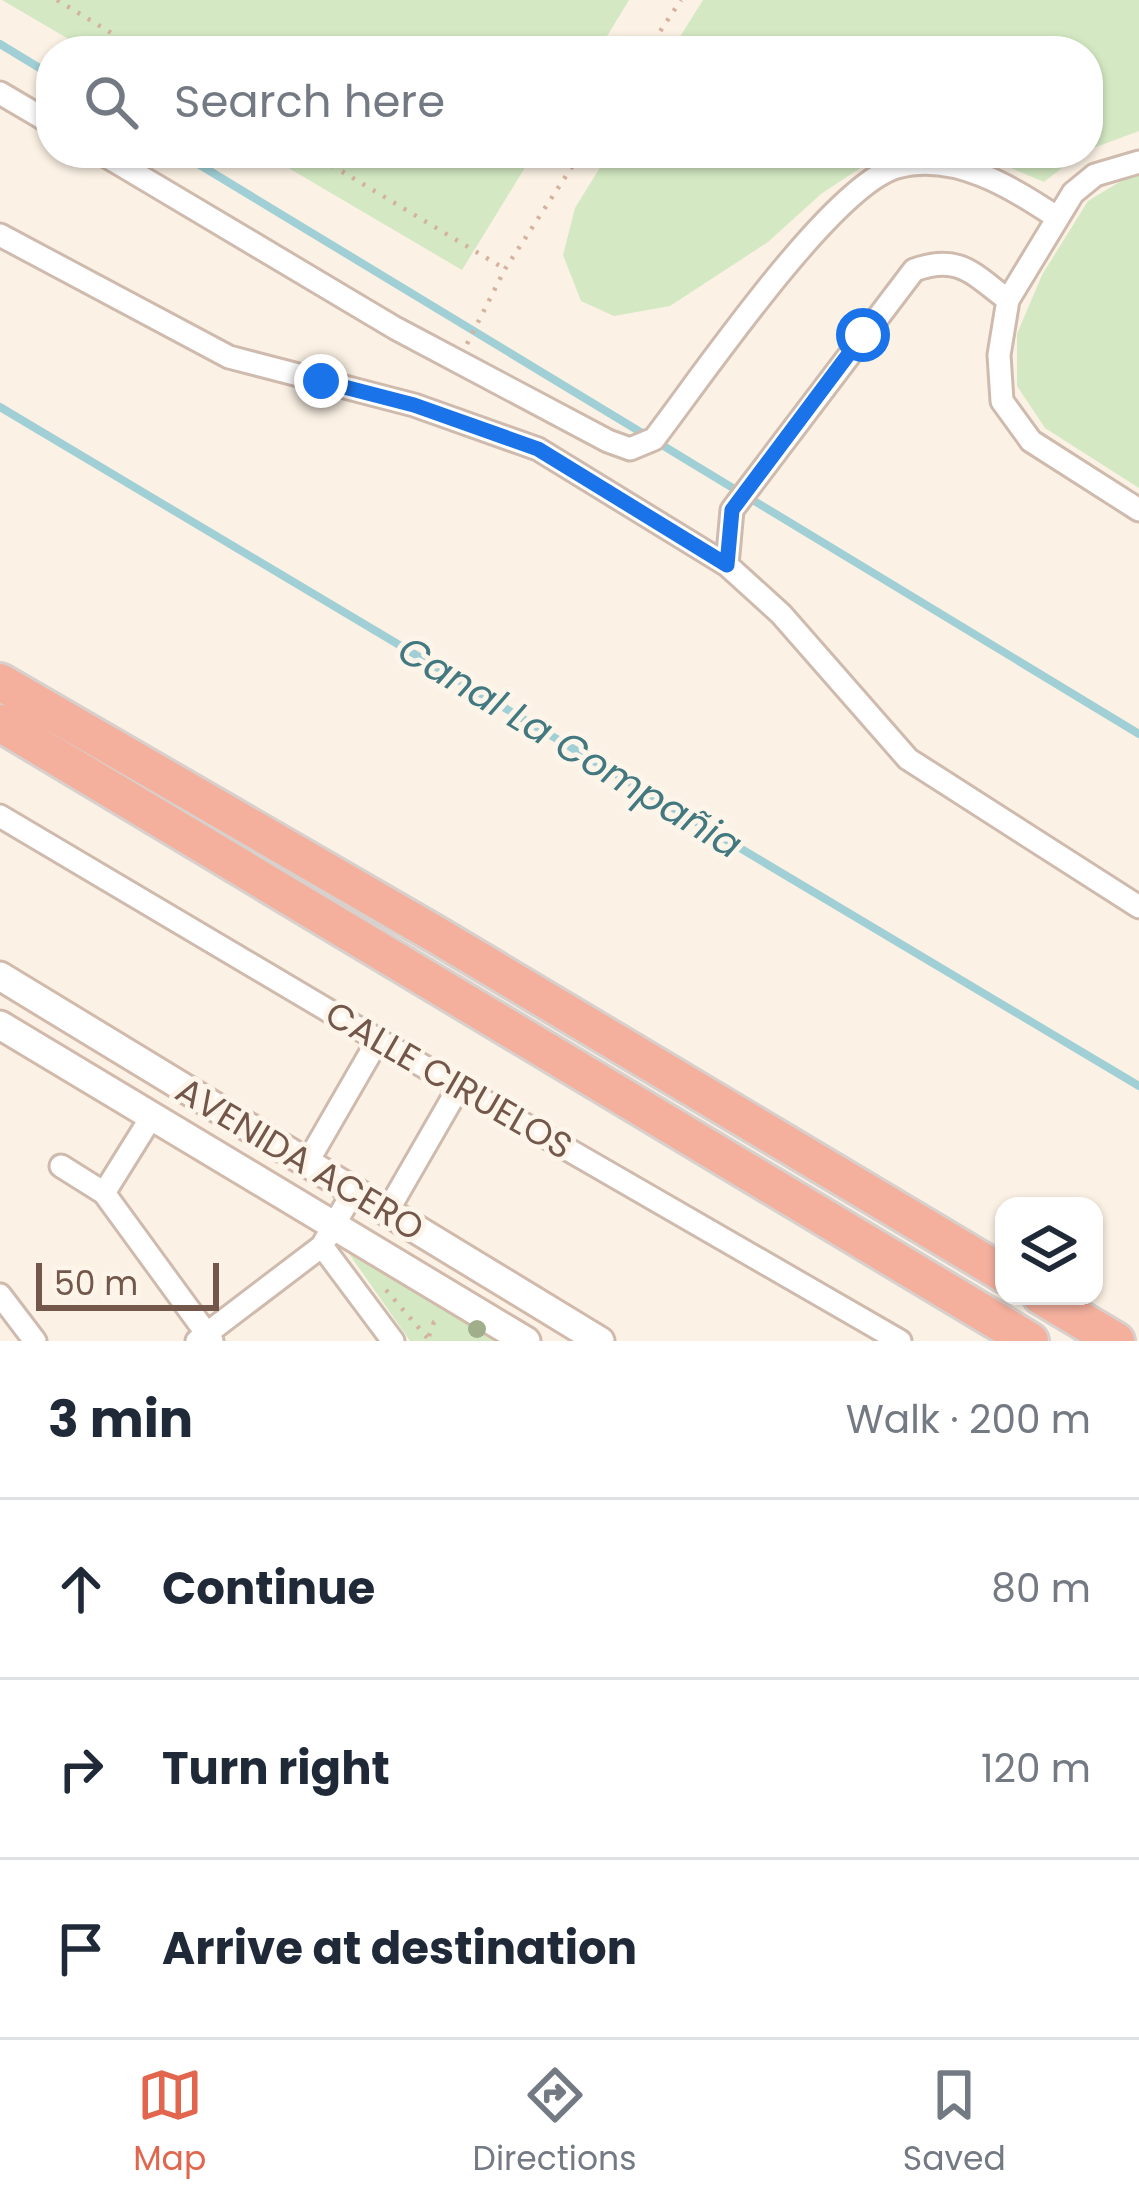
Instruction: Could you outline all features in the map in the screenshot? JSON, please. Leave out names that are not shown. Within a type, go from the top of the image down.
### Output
[{"type":"highway","points":[[0,682],[455,946],[995,1269]]},
{"type":"highway","points":[[0,723],[1030,1341]]},
{"type":"highway","points":[[1056,1305],[1116,1341]]},
{"type":"street","points":[[0,93],[36,114]]},
{"type":"street","points":[[1139,162],[1095,175],[1073,193],[1008,299],[999,355],[1002,401],[1031,441],[1139,510]]},
{"type":"street","points":[[126,168],[395,328],[630,449],[654,439],[810,237],[860,187],[896,168]]},
{"type":"street","points":[[951,168],[1012,188],[1058,218]]},
{"type":"street","points":[[0,235],[229,357],[414,405],[538,449],[727,565],[781,614],[908,759],[1139,907]]},
{"type":"street","points":[[727,565],[732,510],[914,270],[941,260],[969,271],[1008,299]]},
{"type":"street","name":"CALLE CIRUELOS","points":[[0,816],[900,1341]]},
{"type":"street","name":"AVENIDA ACERO","points":[[0,976],[600,1341]]},
{"type":"street","name":"AVENIDA ACERO","points":[[0,1025],[152,1116],[327,1236],[526,1341]]},
{"type":"street","points":[[307,1163],[378,1040]]},
{"type":"street","points":[[387,1212],[459,1087]]},
{"type":"street","points":[[104,1193],[152,1116]]},
{"type":"street","points":[[61,1166],[104,1193],[205,1339],[327,1236],[353,1192]]},
{"type":"street","points":[[327,1236],[393,1341]]},
{"type":"street","points":[[0,1295],[35,1341]]},
{"type":"path","points":[[57,0],[117,36]]},
{"type":"path","points":[[657,36],[681,0]]},
{"type":"path","points":[[336,168],[505,269]]},
{"type":"path","points":[[458,360],[505,269],[571,168]]},
{"type":"path","points":[[373,1275],[430,1341]]},
{"type":"green space","points":[[2,0],[629,0],[607,36],[63,36]]},
{"type":"green space","points":[[703,0],[1139,0],[1139,131],[1103,144],[1103,36],[680,36]]},
{"type":"green space","points":[[289,168],[525,168],[462,270]]},
{"type":"green space","points":[[600,168],[860,168],[821,194],[768,242],[670,306],[614,316],[581,301],[563,255],[575,208]]},
{"type":"green space","points":[[1011,168],[1062,168],[1044,182]]},
{"type":"green space","points":[[1139,176],[1139,488],[1045,428],[1017,386],[1017,334],[1042,275],[1088,201],[1126,178]]},
{"type":"green space","points":[[336,1235],[521,1341],[410,1341]]},
{"type":"waterway","points":[[0,44],[36,66]]},
{"type":"waterway","points":[[205,168],[1139,734]]},
{"type":"waterway","name":"Canal La Compañia","points":[[0,407],[1139,1086]]},
{"type":"route","points":[[321,381],[414,405],[538,449],[727,565],[732,510],[863,335]]}]
